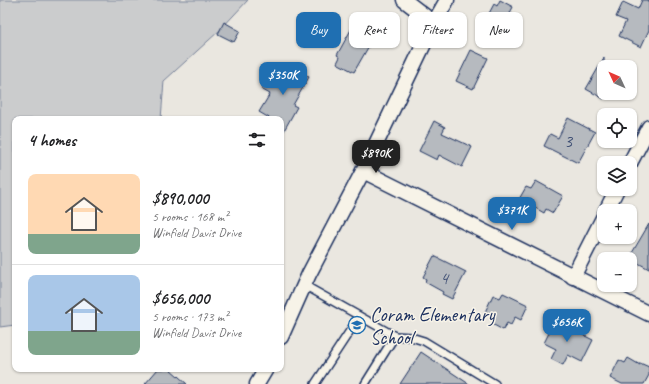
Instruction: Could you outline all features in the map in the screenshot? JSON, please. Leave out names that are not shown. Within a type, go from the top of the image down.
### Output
[{"type":"street","points":[[404,0],[420,12]]},
{"type":"street","points":[[440,12],[447,0]]},
{"type":"street","points":[[284,330],[304,285],[363,171],[422,48]]},
{"type":"street","points":[[634,156],[649,127]]},
{"type":"street","points":[[363,171],[649,314]]},
{"type":"street","points":[[573,277],[597,230]]},
{"type":"street","points":[[257,384],[264,372]]},
{"type":"lane","points":[[304,285],[395,336],[411,337],[424,341],[495,384]]},
{"type":"lane","points":[[315,384],[359,317]]},
{"type":"lane","points":[[365,384],[395,336]]},
{"type":"shaded area","points":[[0,0],[248,0],[219,31],[164,81],[161,116],[12,116],[12,325],[0,327]]},
{"type":"building","points":[[500,0],[513,7],[510,12],[490,12],[494,4],[497,6]]},
{"type":"building","points":[[642,0],[649,0],[649,30],[641,47],[619,36],[626,21],[616,17],[623,2],[638,9]]},
{"type":"building","points":[[224,22],[240,31],[234,42],[218,34]]},
{"type":"building","points":[[349,33],[349,48],[368,48],[354,72],[337,63],[340,57],[337,55]]},
{"type":"building","points":[[471,50],[488,58],[473,89],[456,81]]},
{"type":"building","points":[[292,67],[309,77],[293,105],[297,107],[284,131],[284,116],[266,116],[259,112],[270,94],[261,89],[270,73],[284,82]]},
{"type":"building","points":[[597,70],[597,95],[586,89]]},
{"type":"building","points":[[568,118],[595,132],[578,163],[544,146],[550,134],[558,138]]},
{"type":"building","points":[[434,121],[445,127],[442,133],[472,147],[462,167],[439,155],[437,160],[419,151]]},
{"type":"building","points":[[536,181],[563,196],[553,213],[546,209],[544,213],[532,206],[530,208],[518,201],[526,187],[531,189]]},
{"type":"building","points":[[649,224],[649,269],[637,262],[637,252],[633,252]]},
{"type":"building","points":[[434,256],[466,272],[452,299],[425,282],[426,279],[423,277]]},
{"type":"building","points":[[503,293],[528,305],[521,320],[515,317],[511,325],[507,323],[503,330],[492,324],[495,317],[485,312],[493,295],[500,298]]},
{"type":"building","points":[[556,319],[568,326],[567,327],[593,340],[582,362],[568,355],[563,365],[551,359],[556,349],[544,343]]},
{"type":"building","points":[[421,352],[469,384],[400,384]]},
{"type":"building","points":[[628,358],[640,365],[640,363],[649,367],[649,375],[644,384],[622,384],[610,378],[619,360],[625,363]]},
{"type":"building","points":[[155,372],[173,372],[187,384],[145,384]]},
{"type":"place","name":"Coram Elementary School","points":[[357,325]]}]
